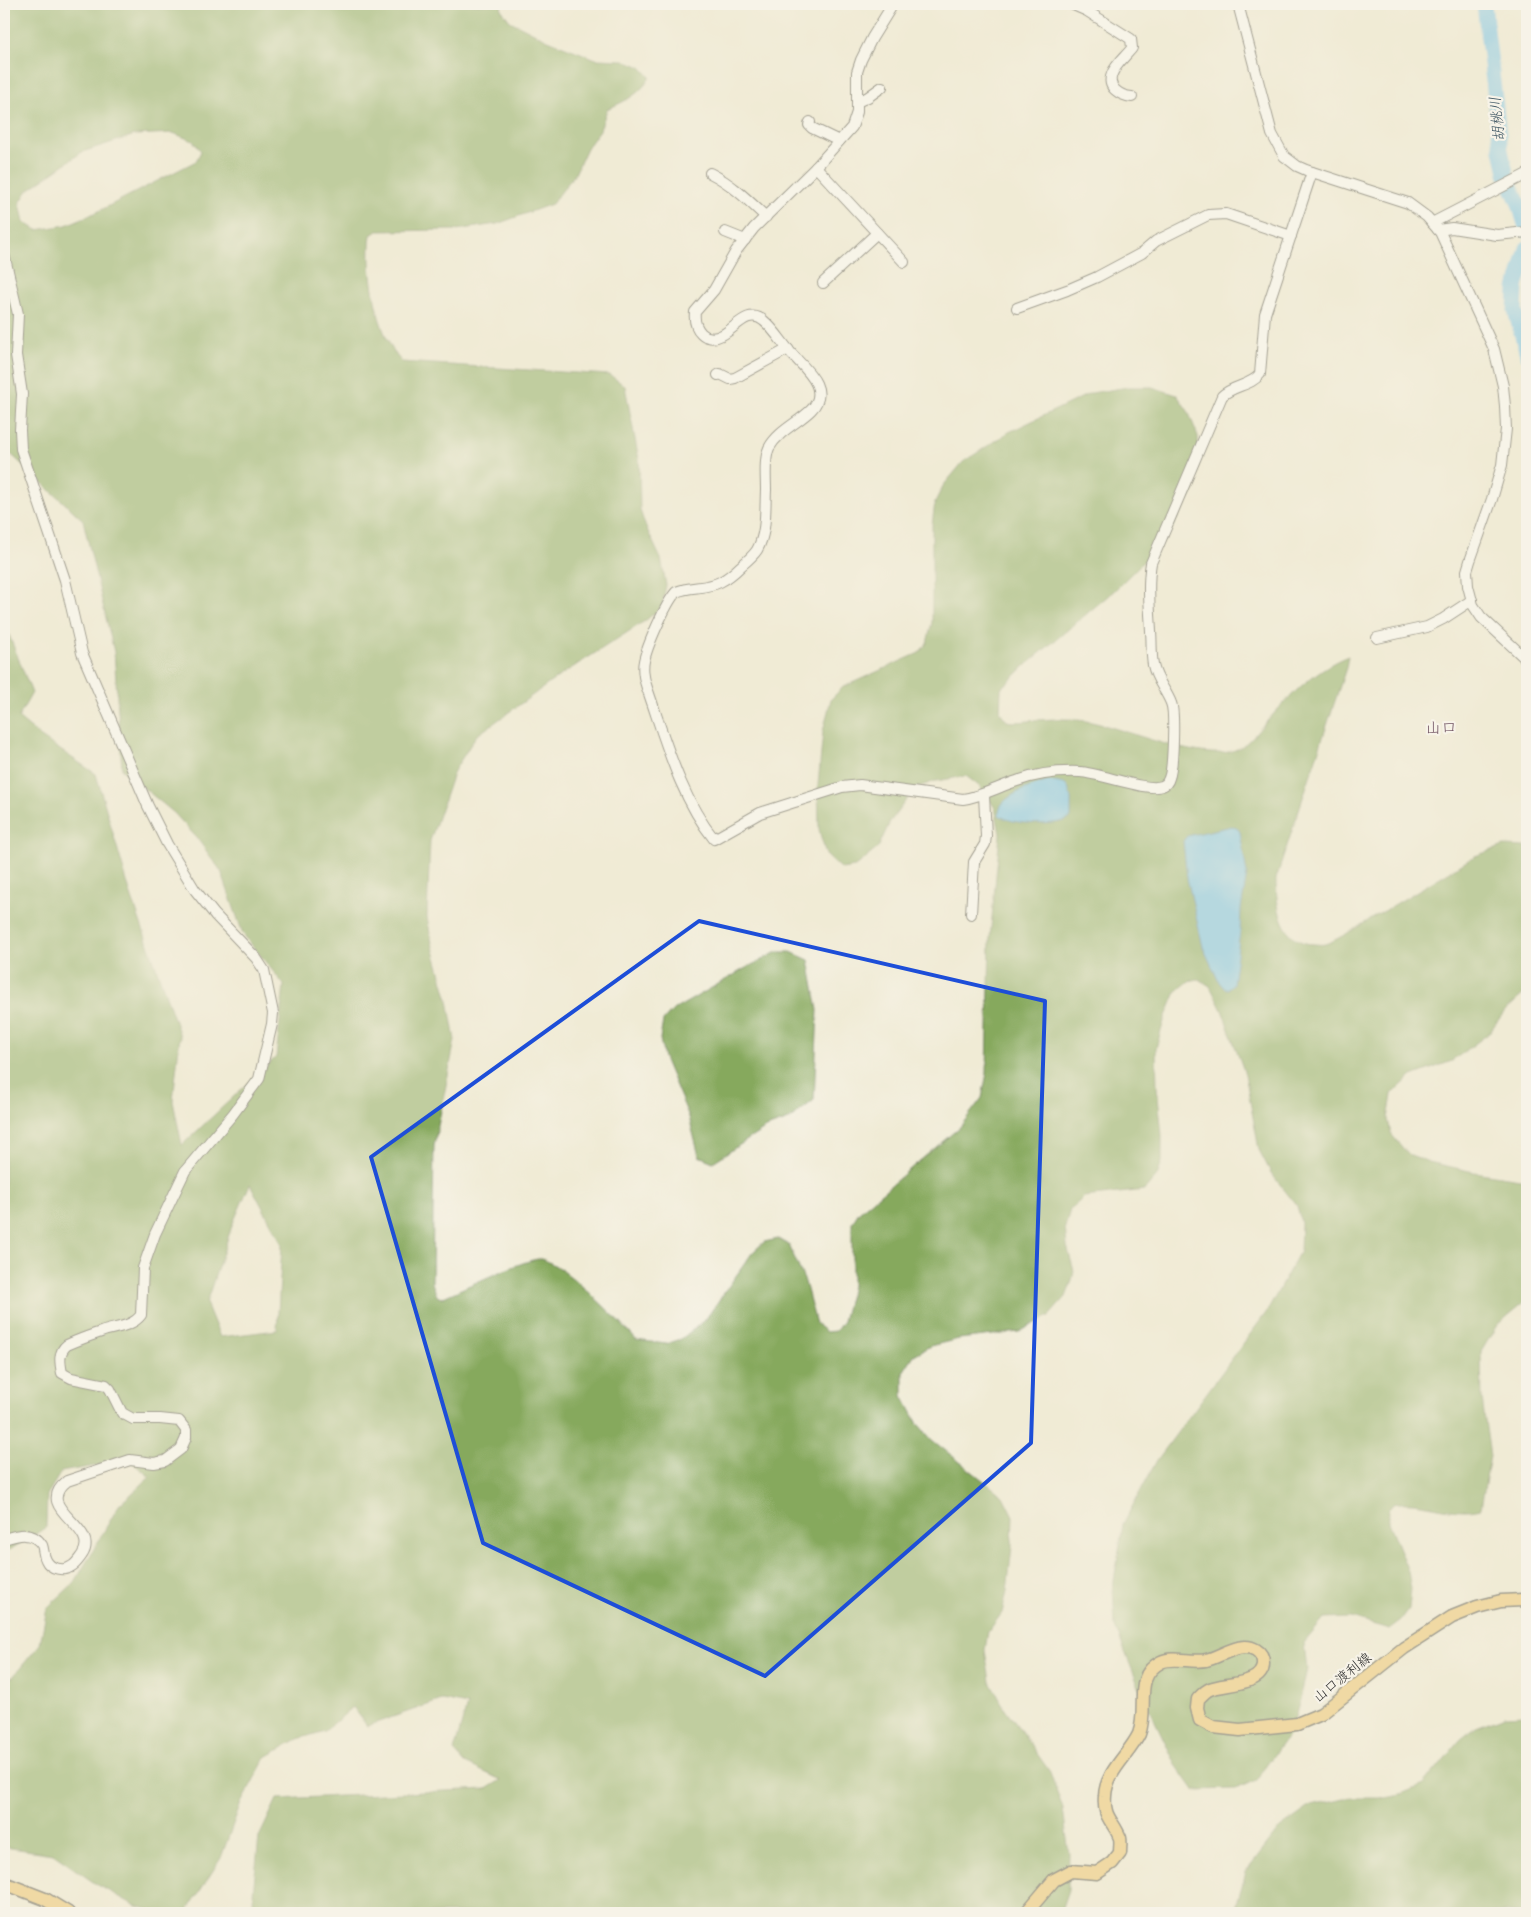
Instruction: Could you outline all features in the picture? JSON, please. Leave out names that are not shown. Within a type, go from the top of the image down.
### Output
[{"type":"main road","name":"山口渡利線","points":[[1026,1913],[1054,1880],[1071,1871],[1096,1872],[1112,1862],[1120,1853],[1121,1839],[1105,1814],[1104,1795],[1110,1776],[1138,1735],[1144,1717],[1142,1694],[1146,1674],[1162,1661],[1205,1660],[1242,1647],[1256,1649],[1262,1656],[1263,1665],[1259,1674],[1250,1681],[1208,1690],[1198,1699],[1197,1708],[1200,1720],[1213,1727],[1240,1730],[1297,1724],[1321,1714],[1404,1648],[1452,1617],[1477,1607],[1501,1601],[1523,1600],[1527,1602]]},
{"type":"main road","points":[[4,1883],[45,1900],[68,1913]]},
{"type":"street","points":[[893,4],[861,60],[857,72],[855,121],[847,134],[736,250],[714,290],[695,312],[695,325],[702,334],[711,338],[726,333],[734,324],[744,319],[760,318],[813,376],[818,397],[815,406],[786,430],[769,449],[764,524],[762,537],[757,549],[735,572],[720,582],[676,592],[668,602],[645,658],[644,669],[647,688],[680,781],[705,829],[714,839],[760,813],[842,787],[860,785],[963,799],[984,795],[1017,780],[1056,772],[1083,772],[1152,788],[1160,787],[1169,780],[1172,763],[1173,711],[1171,702],[1158,680],[1153,662],[1149,600],[1151,563],[1222,396],[1251,382],[1260,374],[1265,314],[1312,172]]},
{"type":"street","points":[[1071,4],[1089,7],[1131,39],[1132,48],[1112,74],[1111,81],[1118,94],[1132,97]]},
{"type":"street","points":[[1238,4],[1272,134],[1284,156],[1297,166],[1408,203],[1420,211],[1435,227],[1492,343],[1500,373],[1506,429],[1502,465],[1467,571],[1468,586],[1472,600],[1481,617],[1527,660]]},
{"type":"street","points":[[857,102],[868,97],[882,86]]},
{"type":"street","points":[[810,122],[809,125],[812,128],[839,142]]},
{"type":"street","points":[[816,167],[904,262]]},
{"type":"street","points":[[710,173],[736,188],[766,217]]},
{"type":"street","points":[[1435,227],[1503,186],[1527,174]]},
{"type":"street","points":[[1017,308],[1097,277],[1142,253],[1156,240],[1208,215],[1226,214],[1291,236]]},
{"type":"street","points":[[1435,227],[1505,235],[1527,232]]},
{"type":"street","points":[[725,232],[745,240]]},
{"type":"street","points":[[823,283],[877,233]]},
{"type":"street","points":[[4,254],[18,314],[16,355],[22,394],[20,430],[22,449],[65,580],[82,653],[148,806],[173,855],[215,915],[256,958],[264,970],[272,1013],[272,1024],[259,1079],[233,1114],[185,1171],[155,1234],[143,1268],[141,1315],[130,1324],[66,1345],[60,1353],[62,1374],[106,1385],[122,1413],[129,1418],[179,1422],[186,1430],[185,1443],[182,1449],[159,1463],[130,1460],[100,1469],[63,1484],[58,1494],[59,1507],[83,1532],[86,1542],[84,1552],[75,1565],[70,1568],[53,1568],[46,1560],[41,1544],[33,1537],[18,1535],[4,1539]]},
{"type":"street","points":[[718,375],[722,374],[735,378],[788,349]]},
{"type":"street","points":[[1377,638],[1427,627],[1450,615],[1472,600]]},
{"type":"street","points":[[971,914],[974,862],[985,844],[986,836],[984,795]]},
{"type":"highlighted area","points":[[699,921],[1045,1001],[1031,1443],[765,1676],[483,1543],[371,1157]]},
{"type":"green space","points":[[4,4],[502,4],[501,9],[510,21],[548,40],[596,59],[624,60],[641,67],[650,77],[637,93],[607,109],[600,130],[587,148],[575,174],[552,204],[497,224],[456,230],[377,231],[371,235],[370,266],[375,302],[380,320],[393,351],[402,362],[610,375],[625,386],[639,460],[640,510],[661,559],[666,585],[662,607],[645,621],[558,677],[476,736],[454,771],[430,841],[427,917],[432,943],[448,1000],[455,1040],[434,1146],[432,1283],[437,1296],[441,1298],[522,1263],[541,1259],[551,1263],[577,1282],[605,1307],[636,1340],[666,1344],[681,1339],[705,1320],[752,1253],[764,1242],[778,1239],[789,1245],[805,1282],[816,1324],[826,1332],[836,1331],[843,1321],[852,1286],[852,1223],[859,1212],[960,1127],[982,1098],[987,1073],[990,938],[1000,834],[995,808],[979,786],[966,776],[936,781],[915,788],[890,822],[878,848],[855,867],[841,869],[826,855],[819,830],[818,785],[823,731],[831,699],[843,687],[919,653],[927,643],[932,622],[932,525],[935,502],[943,486],[963,462],[1009,432],[1091,393],[1128,387],[1152,387],[1177,395],[1188,411],[1198,436],[1199,462],[1194,491],[1164,541],[1115,590],[1026,665],[1001,689],[1000,712],[1007,721],[1080,720],[1183,749],[1220,753],[1235,750],[1244,745],[1305,683],[1336,661],[1348,656],[1346,668],[1276,879],[1277,900],[1283,921],[1287,930],[1294,938],[1303,942],[1322,944],[1333,941],[1475,856],[1504,846],[1527,847],[1527,991],[1505,1011],[1488,1034],[1452,1061],[1412,1076],[1392,1094],[1388,1119],[1391,1134],[1408,1154],[1429,1162],[1474,1172],[1527,1180],[1527,1300],[1497,1325],[1481,1352],[1482,1399],[1490,1456],[1481,1508],[1459,1510],[1404,1503],[1393,1504],[1388,1510],[1388,1522],[1408,1571],[1411,1589],[1409,1609],[1401,1620],[1389,1629],[1351,1618],[1324,1619],[1304,1643],[1307,1670],[1291,1731],[1256,1780],[1236,1789],[1194,1790],[1176,1765],[1141,1692],[1115,1627],[1113,1587],[1123,1524],[1157,1460],[1268,1310],[1300,1251],[1301,1223],[1297,1206],[1271,1173],[1259,1150],[1245,1074],[1222,1010],[1210,986],[1198,979],[1189,981],[1176,992],[1164,1021],[1156,1048],[1157,1087],[1162,1135],[1162,1162],[1157,1176],[1145,1190],[1084,1197],[1070,1210],[1065,1227],[1067,1246],[1074,1271],[1066,1297],[1049,1316],[1019,1332],[959,1339],[930,1346],[914,1355],[903,1372],[903,1396],[918,1424],[932,1440],[1003,1496],[1013,1516],[1007,1592],[1002,1613],[988,1632],[985,1650],[990,1681],[1004,1707],[1050,1772],[1063,1809],[1069,1854],[1068,1890],[1060,1913],[257,1913],[252,1903],[259,1837],[277,1799],[486,1789],[501,1780],[465,1763],[454,1751],[467,1705],[442,1700],[367,1726],[353,1707],[325,1731],[298,1739],[266,1757],[240,1805],[221,1858],[186,1913],[162,1913],[136,1906],[96,1884],[53,1854],[4,1847],[4,1675],[12,1678],[40,1644],[47,1608],[75,1582],[119,1505],[150,1477],[129,1460],[61,1472],[47,1495],[46,1528],[4,1553],[4,622],[32,693],[18,718],[41,737],[96,774],[130,892],[180,1036],[173,1101],[182,1145],[276,1057],[284,985],[243,934],[221,871],[196,837],[174,813],[122,770],[114,652],[83,520],[4,448]],"holes":[[[173,133],[193,141],[201,151],[196,161],[97,212],[66,225],[37,230],[24,222],[20,203],[28,190],[82,152],[135,135]],[[250,1184],[282,1244],[277,1330],[220,1337],[206,1303],[233,1223]]]},
{"type":"green space","points":[[777,952],[791,952],[809,960],[818,1010],[814,1100],[789,1120],[766,1128],[713,1162],[699,1156],[689,1117],[664,1058],[660,1039],[663,1021],[672,1011]]},
{"type":"green space","points":[[1505,1716],[1527,1716],[1527,1913],[1234,1913],[1246,1872],[1280,1828],[1311,1806],[1344,1798],[1379,1798],[1401,1794],[1423,1785],[1460,1740],[1476,1727]]},
{"type":"water","points":[[1049,781],[1064,784],[1068,787],[1071,799],[1071,818],[1056,823],[1034,824],[1013,821],[999,815],[1000,808],[1010,797],[1018,792]]},
{"type":"water","points":[[1232,826],[1240,832],[1247,874],[1241,909],[1233,985],[1228,989],[1224,988],[1219,982],[1203,947],[1187,878],[1183,841],[1187,836]]},
{"type":"waterway","name":"胡桃川","points":[[1484,4],[1501,150],[1507,177],[1519,204],[1527,231]]},
{"type":"waterway","name":"胡桃川","points":[[1527,248],[1516,288],[1515,311],[1527,354]]},
{"type":"district","name":"山口","points":[[1441,727]]}]
